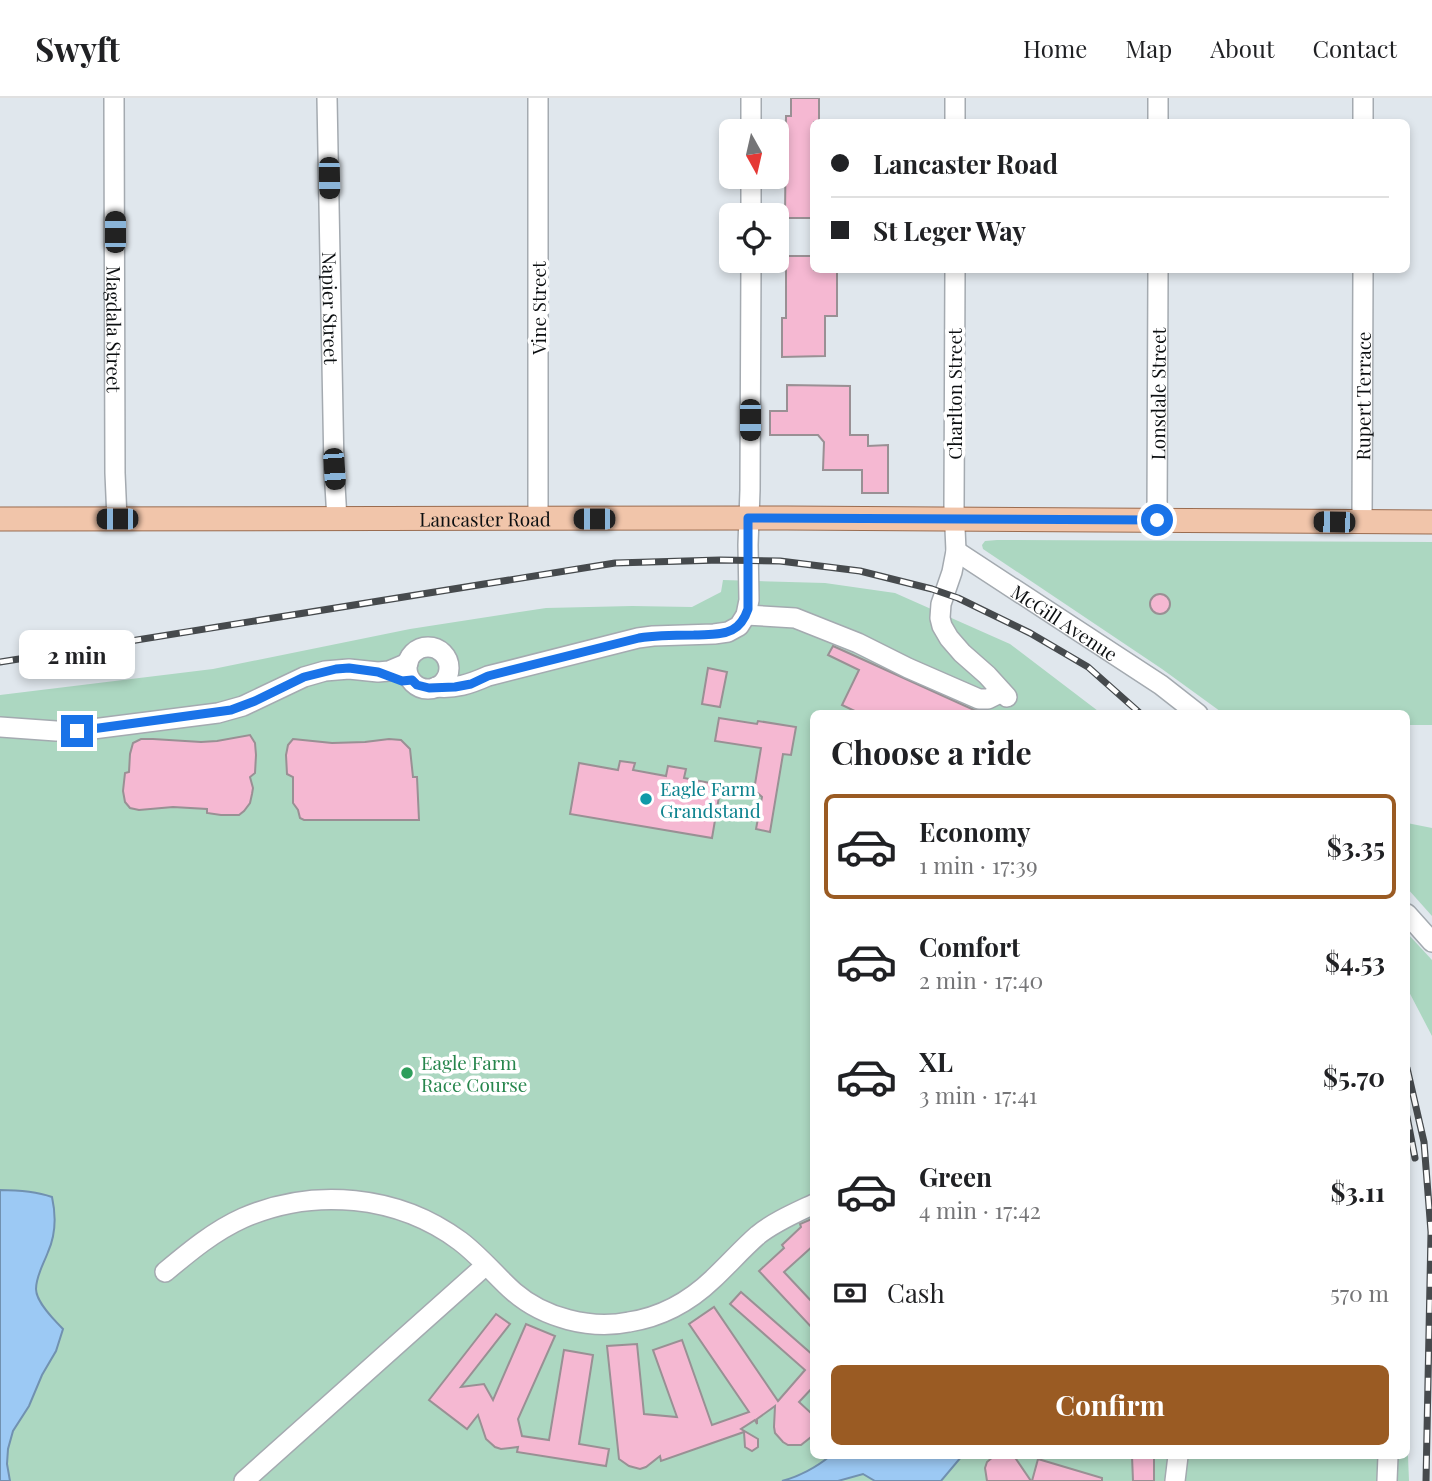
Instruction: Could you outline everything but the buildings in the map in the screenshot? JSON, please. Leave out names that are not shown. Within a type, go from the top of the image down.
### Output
[{"type":"main road","name":"Lancaster Road","points":[[0,519],[748,518],[1432,522]]},
{"type":"street","name":"Magdala Street","points":[[114,98],[117,519]]},
{"type":"street","name":"Napier Street","points":[[327,98],[337,519]]},
{"type":"street","name":"Vine Street","points":[[538,98],[538,518]]},
{"type":"street","points":[[751,98],[751,119]]},
{"type":"street","points":[[955,119],[956,98]]},
{"type":"street","points":[[1158,98],[1158,119]]},
{"type":"street","points":[[1363,98],[1363,119]]},
{"type":"street","points":[[436,687],[447,678],[449,664],[442,652],[436,648],[422,648],[411,656],[410,672],[423,688],[455,687],[471,684],[488,676],[639,638],[714,634],[728,632],[739,626],[746,615],[749,600],[751,273]]},
{"type":"street","name":"Charlton Street","points":[[954,519],[955,273]]},
{"type":"street","name":"Lonsdale Street","points":[[1157,520],[1158,273]]},
{"type":"street","name":"Rupert Terrace","points":[[1362,522],[1363,273]]},
{"type":"street","points":[[746,615],[795,618],[858,643],[979,699],[1004,694],[962,653],[943,626],[940,610],[956,551],[954,519]]},
{"type":"street","name":"McGill Avenue","points":[[956,551],[1161,685],[1193,710]]},
{"type":"street","points":[[449,664],[467,673],[488,676]]},
{"type":"street","points":[[0,727],[77,731],[218,713],[243,706],[304,677],[325,671],[349,668],[410,672]]},
{"type":"street","points":[[1410,917],[1432,942]]},
{"type":"street","points":[[165,1272],[216,1232],[242,1218],[268,1208],[293,1203],[318,1199],[345,1200],[410,1212],[436,1225],[486,1265],[517,1295],[540,1309],[587,1323],[628,1323],[670,1310],[690,1298],[761,1232],[810,1206]]},
{"type":"street","points":[[244,1481],[486,1265]]},
{"type":"street","points":[[1175,1481],[1178,1459]]},
{"type":"street","points":[[1387,1481],[1388,1459]]},
{"type":"green space","points":[[985,541],[1432,542],[1432,725],[1410,725],[1410,710],[1218,710],[983,549]]},
{"type":"green space","name":"Eagle Farm Race Course","points":[[723,580],[825,583],[895,593],[1010,644],[1097,710],[810,710],[810,1459],[1408,1459],[1409,1481],[0,1481],[0,695],[213,669],[410,629],[546,608],[692,607],[721,592]]},
{"type":"green space","points":[[1410,824],[1432,828],[1432,916],[1410,891]]},
{"type":"green space","points":[[1410,936],[1432,960],[1432,1036],[1410,994]]},
{"type":"water","points":[[0,1190],[26,1191],[52,1197],[54,1231],[36,1289],[42,1305],[63,1329],[56,1351],[29,1406],[13,1431],[7,1464],[10,1481],[0,1481]]},
{"type":"water","points":[[826,1459],[959,1459],[941,1481],[875,1481],[863,1474],[838,1481],[782,1481]]},
{"type":"railway","points":[[0,662],[615,563],[780,561],[860,571],[958,598],[1030,633],[1088,667],[1136,710]]},
{"type":"railway","points":[[1410,1081],[1424,1142],[1431,1232],[1426,1481]]},
{"type":"railway","points":[[1410,1132],[1415,1158]]},
{"type":"place","name":"Eagle Farm Grandstand","points":[[646,799]]},
{"type":"place","name":"Eagle Farm Race Course","points":[[407,1073]]},
{"type":"route","points":[[77,731],[231,710],[304,677],[336,669],[378,672],[402,681],[412,680],[423,688],[448,688],[471,684],[488,676],[613,643],[653,636],[728,632],[739,626],[748,609],[748,518],[1157,520]]}]
